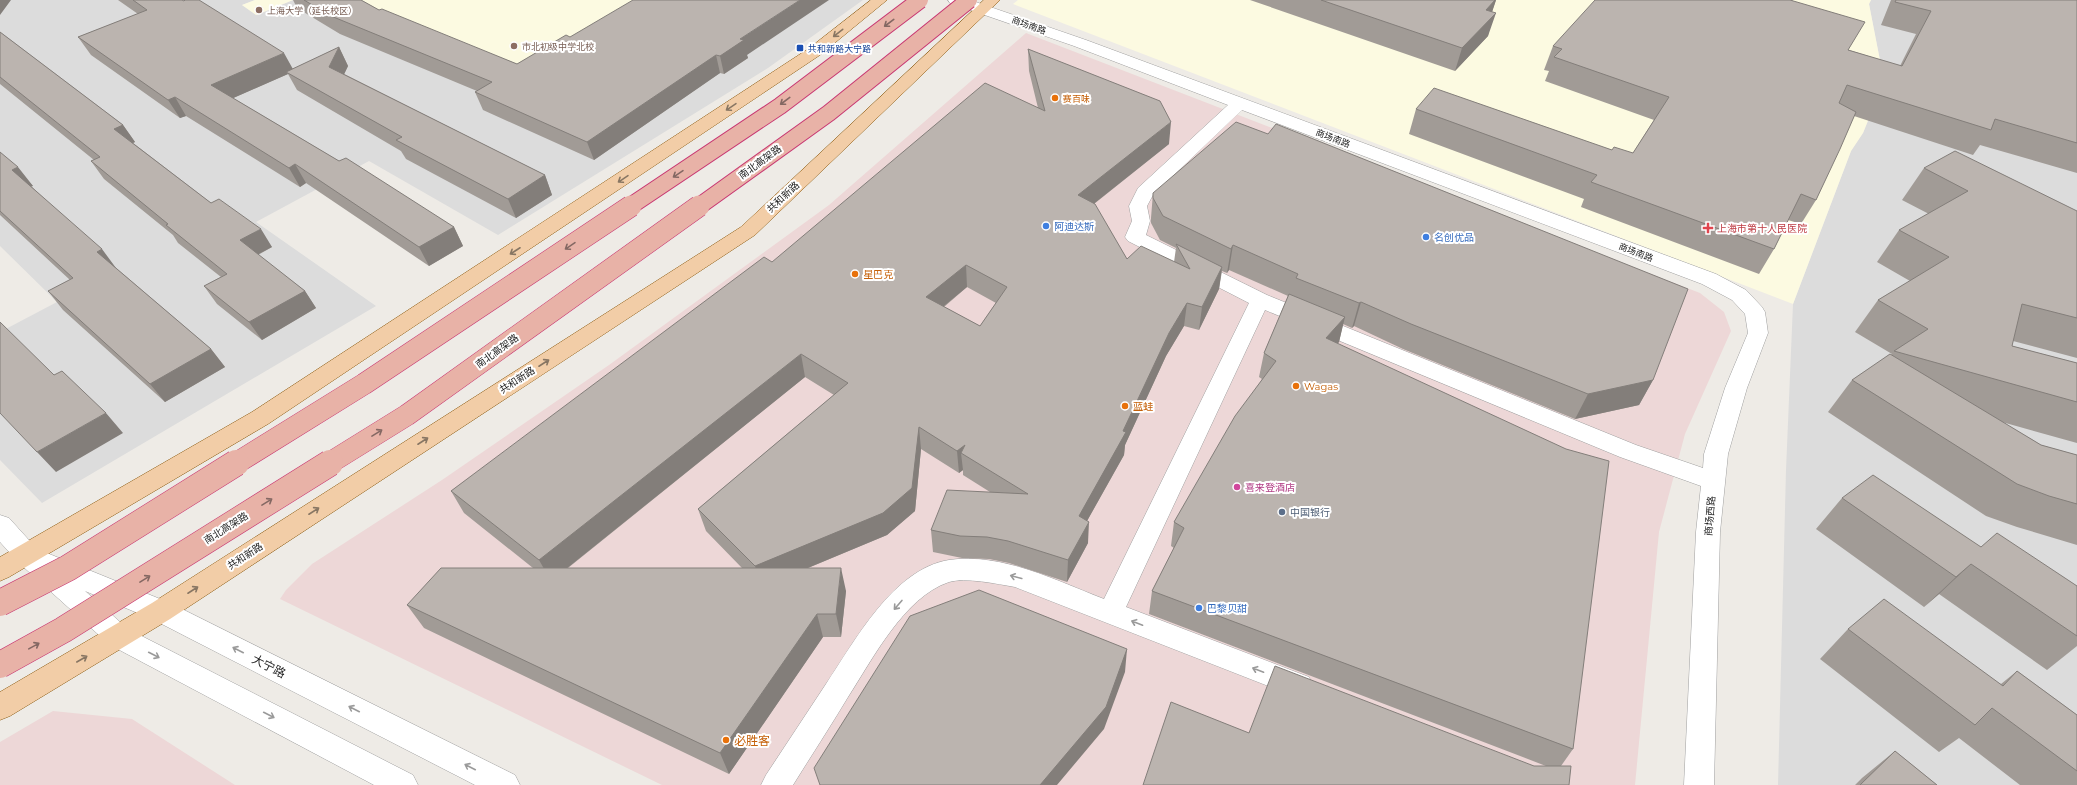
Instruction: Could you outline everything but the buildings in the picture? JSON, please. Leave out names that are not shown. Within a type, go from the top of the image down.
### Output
[{"type":"highway","points":[[0,603],[68,568],[364,384],[780,106],[920,0]]},
{"type":"highway","name":"南北高架路","points":[[0,665],[63,630],[407,415],[982,3]]},
{"type":"main road","points":[[0,570],[28,556],[260,418],[814,52],[880,0]]},
{"type":"main road","name":"共和新路","points":[[0,707],[161,611],[748,231],[982,3]]},
{"type":"street","name":"商场南路","points":[[955,0],[982,3],[1240,103],[1710,279]]},
{"type":"street","points":[[1240,103],[1145,192],[1138,206],[1141,221],[1135,237],[1260,300],[1628,451],[1713,481]]},
{"type":"street","name":"商场西路","points":[[1699,785],[1708,532],[1716,454],[1733,396],[1758,333],[1755,312],[1739,295],[1710,279]]},
{"type":"street","points":[[1110,613],[1260,300]]},
{"type":"street","name":"大宁路","points":[[0,525],[28,556],[119,637],[403,785]]},
{"type":"street","name":"大宁路","points":[[28,556],[161,611],[505,785]]},
{"type":"street","points":[[776,785],[879,626],[904,598],[924,581],[949,571],[985,571],[1018,577],[1318,693]]},
{"type":"shaded area","points":[[0,0],[255,0],[242,5],[257,15],[293,0],[863,0],[768,68],[498,235],[369,161],[256,222],[376,306],[42,503],[0,460],[0,332],[57,302],[0,246]]},
{"type":"shaded area","name":"上海大学（延长校区）","points":[[255,0],[293,0],[256,15],[242,5]]},
{"type":"shaded area","name":"市北初级中学北校","points":[[356,0],[651,0],[525,73],[386,19]]},
{"type":"shaded area","name":"上海市第十人民医院","points":[[1018,0],[1871,0],[1869,4],[1884,81],[1863,133],[1851,151],[1793,304],[1013,4]]},
{"type":"shaded area","points":[[1871,0],[2077,0],[2077,785],[1778,785],[1786,470],[1793,304],[1851,151],[1863,133],[1884,81],[1869,4]]},
{"type":"shaded area","points":[[1026,33],[1700,293],[1724,312],[1731,331],[1685,434],[1659,532],[1635,785],[662,785],[280,599],[286,590],[312,564],[442,480],[609,365],[829,205]]},
{"type":"shaded area","points":[[53,711],[132,719],[235,785],[0,785],[0,742]]},
{"type":"place","name":"上海大学（延长校区）","points":[[259,10]]},
{"type":"place","name":"市北初级中学北校","points":[[514,46]]},
{"type":"place","name":"共和新路大宁路","points":[[800,48]]},
{"type":"place","name":"赛百味","points":[[1055,98]]},
{"type":"place","name":"阿迪达斯","points":[[1046,226]]},
{"type":"place","name":"上海市第十人民医院","points":[[1708,228]]},
{"type":"place","name":"名创优品","points":[[1426,237]]},
{"type":"place","name":"星巴克","points":[[855,274]]},
{"type":"place","name":"Wagas","points":[[1296,386]]},
{"type":"place","name":"蓝蛙","points":[[1125,406]]},
{"type":"place","name":"喜来登酒店","points":[[1237,487]]},
{"type":"place","name":"中国银行","points":[[1282,512]]},
{"type":"place","name":"巴黎贝甜","points":[[1199,608]]},
{"type":"place","name":"必胜客","points":[[726,740]]}]
